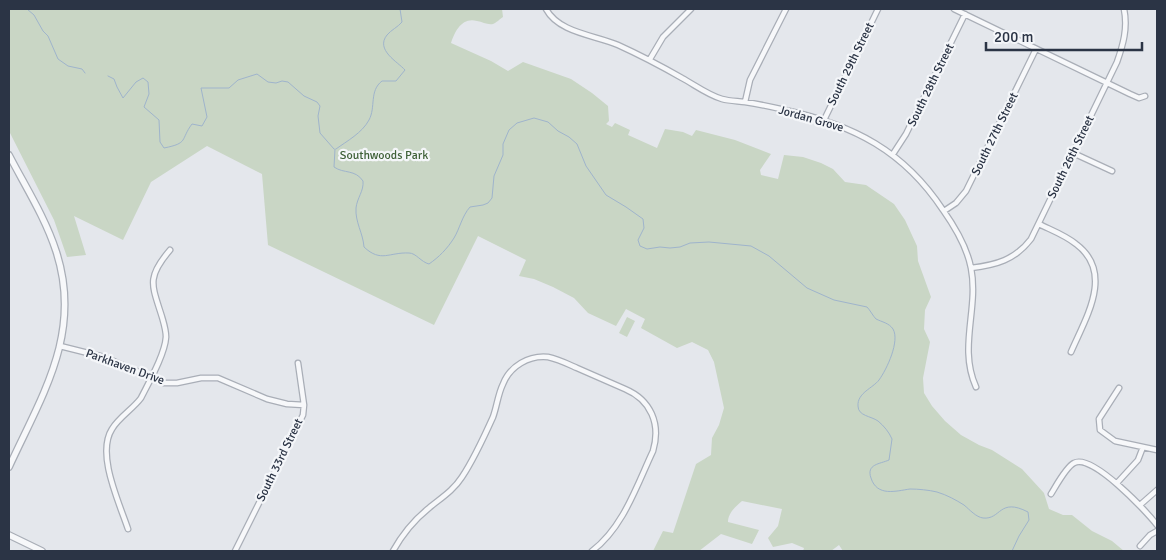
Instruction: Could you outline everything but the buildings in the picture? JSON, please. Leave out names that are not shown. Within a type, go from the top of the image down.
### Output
[{"type":"street","name":"Jordan Grove","points":[[546,9],[550,15],[564,26],[617,44],[650,59],[722,99],[786,110],[824,120],[852,131],[893,154],[922,182],[944,211],[960,237],[971,268],[973,296],[968,354],[971,375],[976,387]]},
{"type":"street","points":[[650,59],[663,38],[691,9]]},
{"type":"street","points":[[745,102],[750,80],[786,9]]},
{"type":"street","name":"South 29th Street","points":[[824,120],[878,9]]},
{"type":"street","points":[[954,9],[1139,98],[1145,96]]},
{"type":"street","name":"South 26th Street","points":[[971,268],[1005,261],[1016,255],[1031,240],[1117,62],[1126,30],[1124,9]]},
{"type":"street","name":"South 28th Street","points":[[893,154],[915,118],[965,14]]},
{"type":"street","name":"South 27th Street","points":[[944,211],[956,203],[966,191],[1036,49]]},
{"type":"street","points":[[1073,153],[1112,171]]},
{"type":"street","points":[[9,155],[47,228],[58,258],[64,304],[60,346],[50,379],[9,467]]},
{"type":"street","points":[[1039,224],[1078,244],[1094,271],[1096,292],[1071,352]]},
{"type":"street","points":[[128,529],[106,460],[106,445],[115,424],[136,405],[145,391],[163,350],[166,337],[154,291],[153,278],[157,266],[170,250]]},
{"type":"street","name":"Parkhaven Drive","points":[[60,346],[104,357],[164,383],[201,378],[218,378],[267,399],[304,405]]},
{"type":"street","points":[[393,551],[414,522],[452,490],[463,476],[494,415],[502,386],[512,370],[522,362],[548,357],[562,361],[640,397],[652,412],[656,428],[656,441],[653,451],[622,516],[611,534],[592,551]]},
{"type":"street","name":"South 33rd Street","points":[[235,551],[303,415],[304,405],[298,363]]},
{"type":"street","points":[[1119,388],[1099,419],[1099,427],[1102,432],[1115,441],[1157,450]]},
{"type":"street","points":[[1117,483],[1138,460],[1143,447]]},
{"type":"street","points":[[1051,494],[1070,466],[1077,462],[1089,464],[1117,483],[1157,525]]},
{"type":"street","points":[[1140,505],[1157,490]]},
{"type":"street","points":[[1140,546],[1150,535],[1157,531]]},
{"type":"street","points":[[9,535],[42,551]]},
{"type":"green space","name":"Southwoods Park","points":[[9,9],[502,9],[503,17],[493,24],[472,20],[463,23],[457,30],[451,43],[508,71],[523,62],[571,79],[608,106],[609,121],[606,124],[612,127],[615,123],[630,130],[628,135],[657,148],[665,129],[683,132],[692,136],[696,130],[735,140],[771,154],[760,170],[761,175],[778,179],[784,155],[803,157],[821,163],[833,169],[845,182],[866,185],[894,204],[905,220],[917,246],[918,261],[931,297],[925,310],[924,329],[930,342],[923,378],[924,393],[932,406],[961,435],[992,450],[1022,469],[1044,493],[1049,509],[1063,515],[1072,515],[1092,531],[1112,541],[1124,551],[843,551],[839,545],[831,551],[803,551],[804,548],[792,543],[773,547],[768,538],[778,526],[782,509],[742,501],[731,513],[728,522],[759,530],[752,544],[721,534],[699,551],[653,551],[663,531],[673,533],[696,464],[711,455],[712,438],[719,425],[724,408],[714,362],[708,350],[692,342],[677,348],[641,328],[645,319],[626,309],[616,326],[588,313],[574,298],[534,279],[519,276],[526,260],[478,236],[434,325],[268,245],[262,174],[207,146],[151,182],[123,240],[74,216],[86,255],[67,257],[54,220],[9,131]]},
{"type":"green space","points":[[627,317],[635,321],[627,337],[619,333]]},
{"type":"waterway","points":[[27,9],[34,15],[48,36],[58,59],[68,66],[82,69],[85,73]]},
{"type":"waterway","points":[[336,149],[366,125],[371,115],[375,89],[378,85],[382,81],[396,81],[405,70],[389,55],[384,46],[384,40],[387,35],[402,22],[400,9]]},
{"type":"waterway","points":[[108,76],[114,79],[123,98],[136,82],[143,78],[148,82],[149,94],[144,107],[159,120],[160,142],[164,148],[181,142],[192,124],[202,126],[207,117],[201,88],[229,88],[238,80],[257,74],[268,82],[288,82],[304,96],[317,102],[320,106],[318,116],[320,133],[334,149]]},
{"type":"waterway","points":[[335,149],[334,167],[353,173],[363,181],[356,208],[357,218],[364,247],[375,255],[385,256],[412,253],[429,264],[436,259],[454,238],[470,207],[488,203],[492,198],[494,176],[503,155],[503,144],[509,130],[517,123],[534,118],[548,122],[577,144],[586,166],[606,195],[643,219],[644,228],[638,240],[640,246],[647,249],[670,248],[690,243],[709,242],[751,246],[769,256],[807,288],[834,300],[867,307],[876,319],[891,327],[895,334],[894,348],[886,369],[879,380],[858,401],[860,412],[878,421],[892,439],[889,460],[875,465],[870,470],[874,484],[878,488],[888,491],[910,489],[937,492],[958,501],[975,515],[983,518],[989,518],[1001,510],[1011,507],[1028,512],[1029,520],[1012,551]]}]
